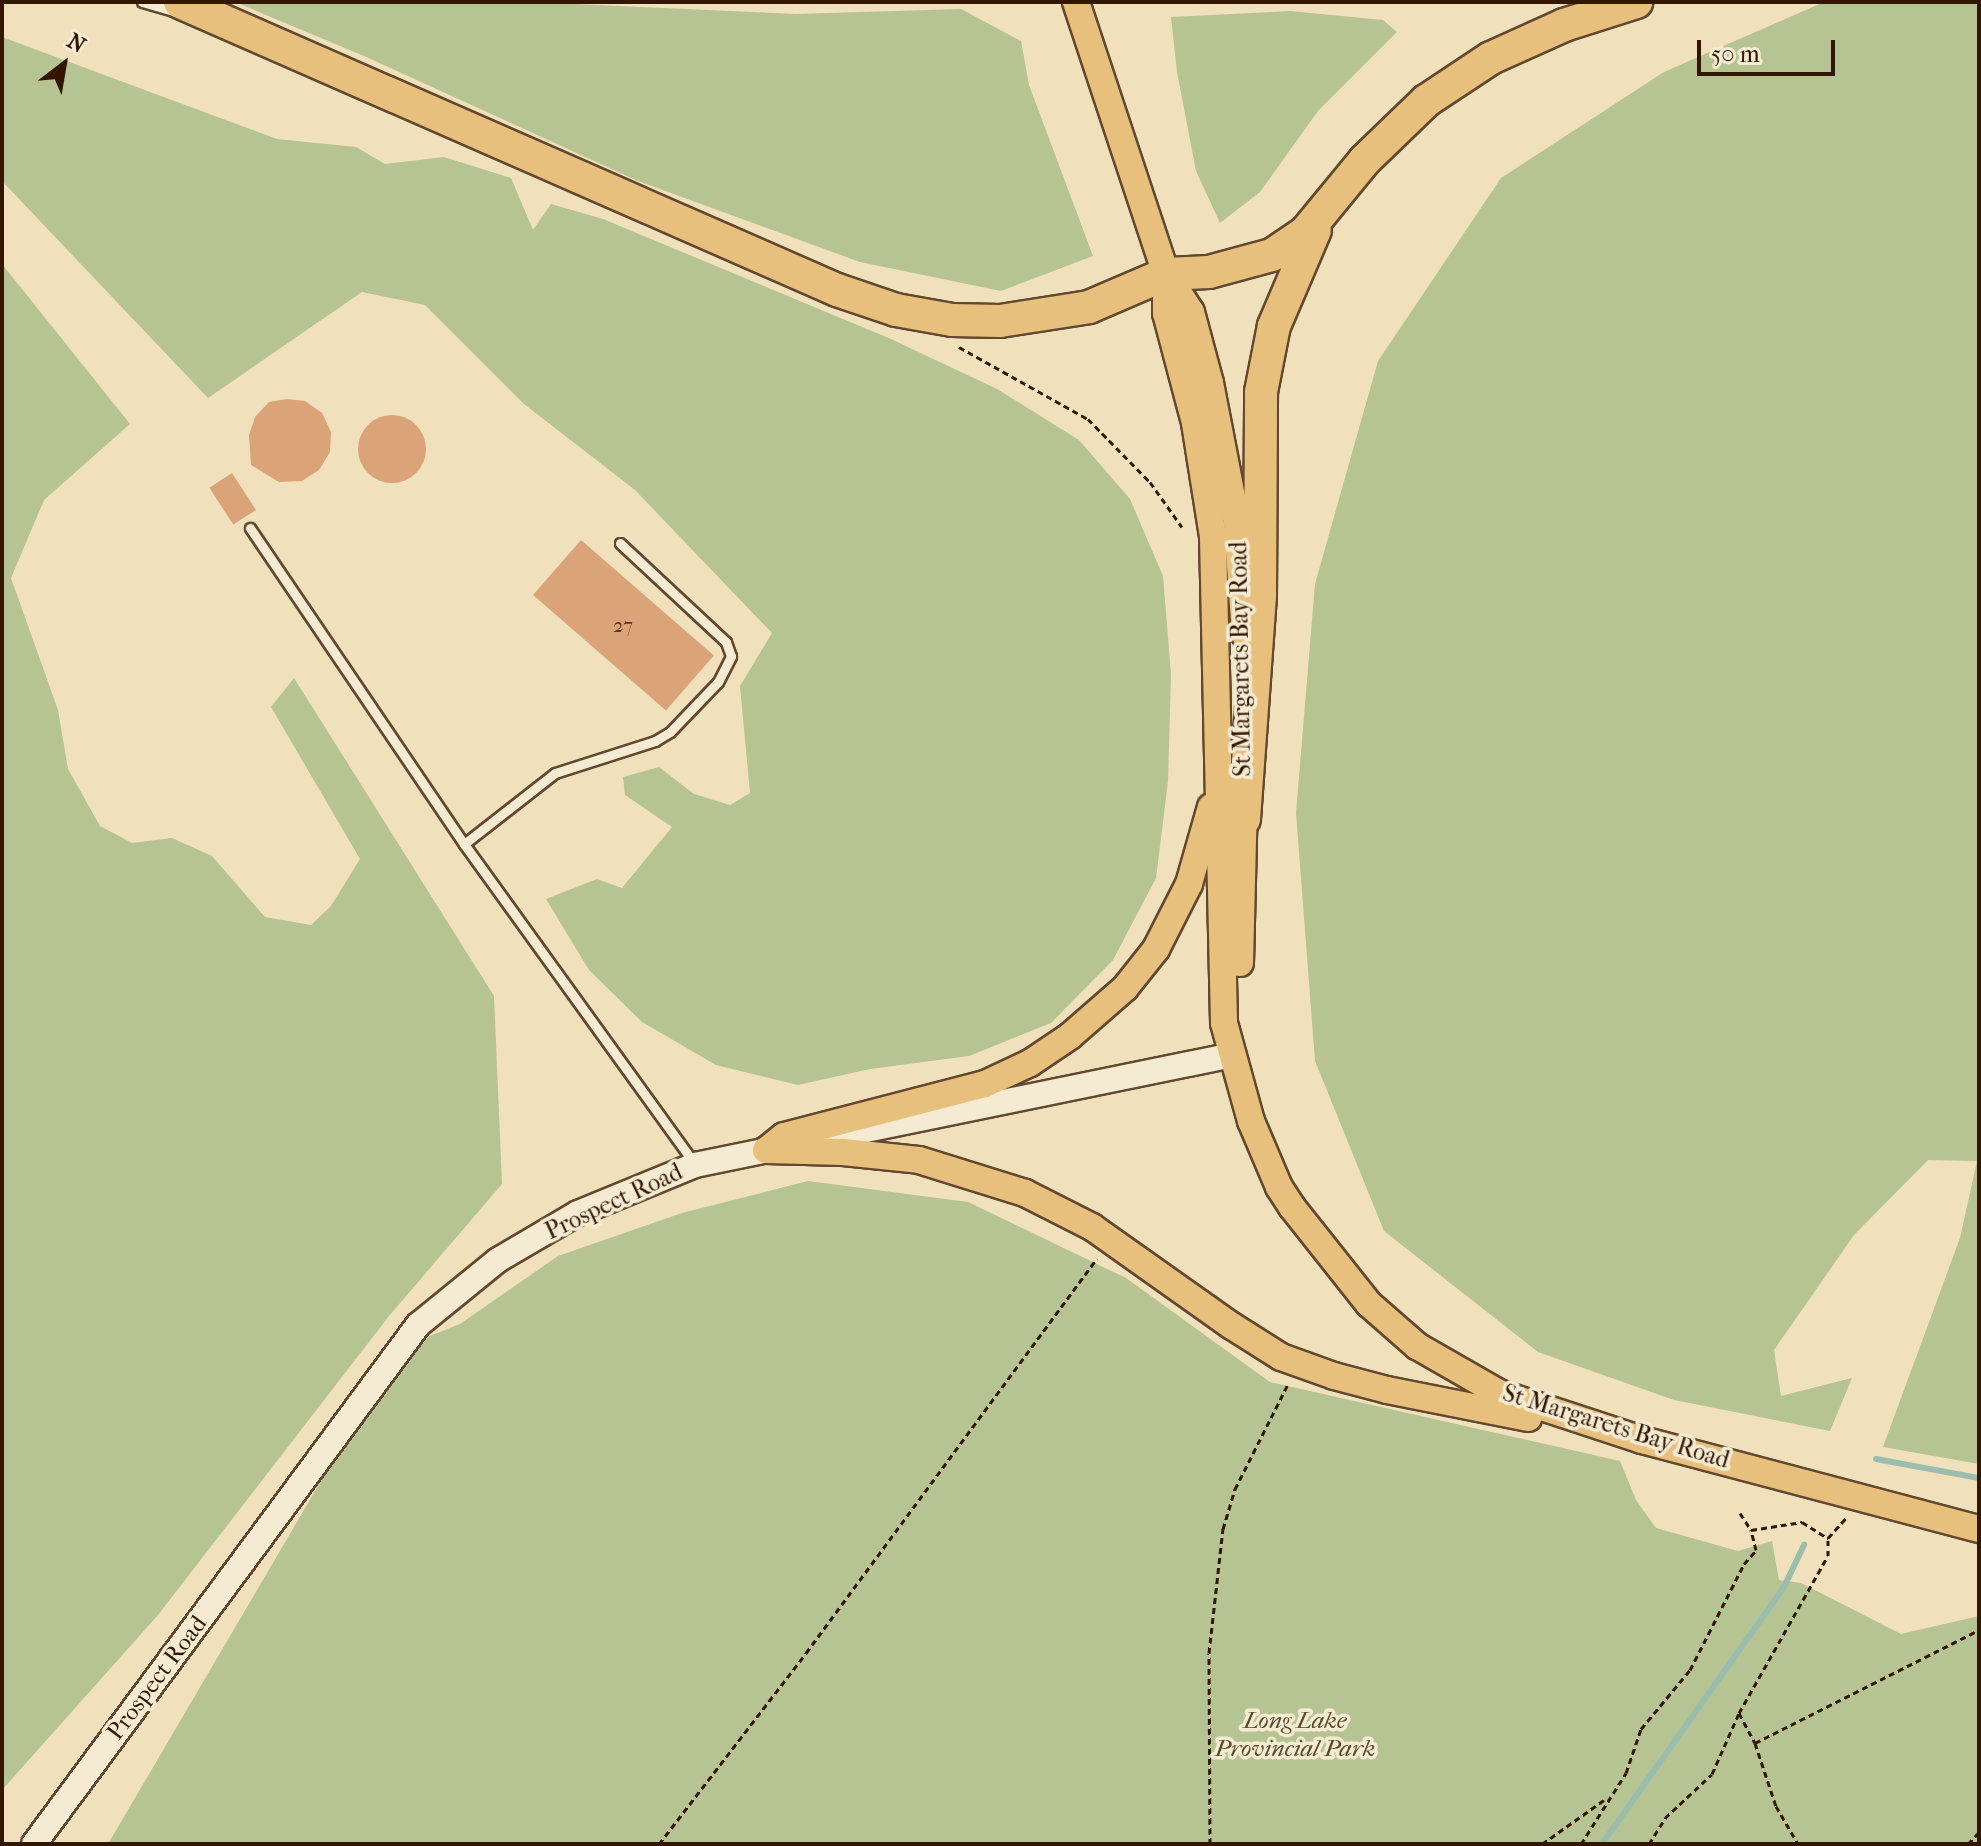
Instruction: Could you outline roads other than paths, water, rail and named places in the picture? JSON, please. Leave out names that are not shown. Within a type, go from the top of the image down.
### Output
[{"type":"highway","points":[[180,2],[837,290],[896,310],[952,320],[1024,319],[1089,307],[1166,274],[1221,270],[1272,255],[1305,233],[1365,160],[1426,101],[1491,58],[1564,25],[1636,2]]},
{"type":"highway","points":[[1244,819],[1260,596],[1261,392],[1266,358],[1282,305],[1329,202]]},
{"type":"main road","name":"St Margarets Bay Road","points":[[1076,2],[1166,274],[1191,312],[1222,432],[1237,523],[1246,660],[1240,1023],[1233,1055]]},
{"type":"main road","name":"St Margarets Bay Road","points":[[1166,274],[1166,313],[1195,423],[1212,525],[1224,1023],[1251,1121],[1279,1187],[1327,1255],[1369,1304],[1417,1346],[1499,1393],[1642,1440],[1979,1529]]},
{"type":"main road","points":[[766,1150],[784,1136],[985,1084],[1051,1050],[1109,1004],[1156,949],[1189,884],[1210,813],[1219,741]]},
{"type":"main road","name":"Prospect Road","points":[[34,1844],[418,1325],[498,1260],[578,1213],[695,1165],[1233,1055]]},
{"type":"main road","points":[[766,1150],[867,1154],[953,1168],[1025,1193],[1111,1240],[1281,1357],[1387,1390],[1642,1440]]},
{"type":"lane","points":[[142,2],[246,31]]},
{"type":"lane","points":[[250,528],[464,844],[695,1165]]},
{"type":"lane","points":[[464,844],[555,773],[655,741],[670,732],[718,682],[731,656],[726,642],[620,543]]},
{"type":"waterway","points":[[1876,1459],[1979,1478]]},
{"type":"waterway","points":[[1602,1844],[1784,1587],[1804,1545]]},
{"type":"park label","name":"Long Lake Provincial Park","points":[[1295,1735]]}]
